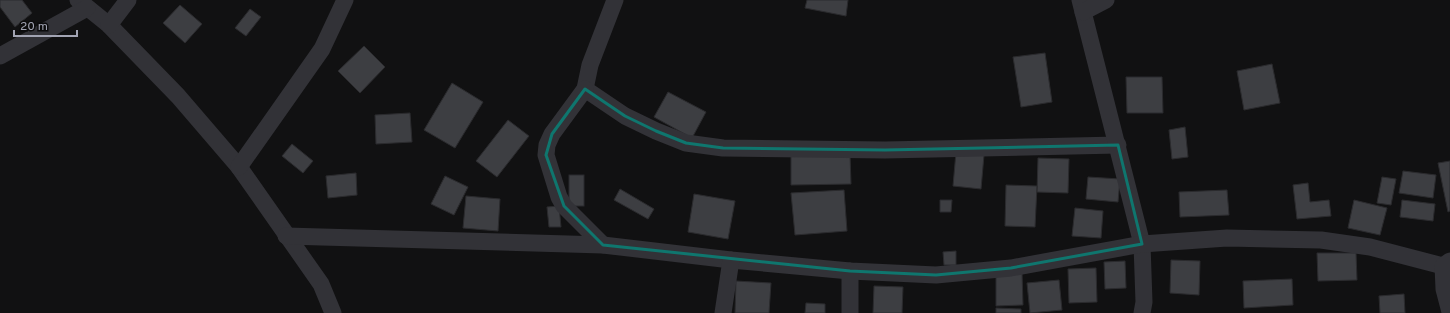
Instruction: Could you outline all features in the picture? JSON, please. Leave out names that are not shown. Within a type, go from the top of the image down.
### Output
[{"type":"street","points":[[109,26],[128,0]]},
{"type":"street","points":[[238,167],[322,48],[346,0]]},
{"type":"street","points":[[603,245],[559,197],[546,155],[547,145],[552,134],[585,89],[590,65],[615,0]]},
{"type":"street","points":[[1106,0],[1082,6],[1142,244],[1144,302],[1142,313]]},
{"type":"street","points":[[0,56],[83,4],[109,26],[178,96],[238,167],[320,284],[333,313]]},
{"type":"street","points":[[585,89],[625,116],[686,144],[723,148],[885,150],[1118,144]]},
{"type":"street","points":[[286,236],[603,245],[731,260],[850,271],[936,275],[1003,269],[1142,244],[1227,238],[1321,240],[1370,247],[1447,264],[1444,289],[1450,312]]},
{"type":"street","points":[[723,313],[731,260]]},
{"type":"street","points":[[850,271],[850,313]]},
{"type":"highlighted area","points":[[585,89],[625,116],[656,131],[686,143],[723,148],[885,150],[1118,145],[1142,244],[1011,268],[936,275],[850,271],[603,245],[564,206],[546,155],[552,134]]},
{"type":"building","points":[[0,0],[22,0],[32,13],[15,27],[0,7]]},
{"type":"building","points":[[807,0],[848,0],[846,16],[805,8]]},
{"type":"building","points":[[180,5],[202,24],[185,43],[163,23]]},
{"type":"building","points":[[250,9],[261,17],[246,36],[235,28]]},
{"type":"building","points":[[364,46],[385,67],[360,93],[338,71]]},
{"type":"building","points":[[1045,53],[1052,102],[1021,107],[1013,57]]},
{"type":"building","points":[[1272,64],[1280,103],[1244,110],[1237,71]]},
{"type":"building","points":[[1126,77],[1162,77],[1163,113],[1127,113]]},
{"type":"building","points":[[452,83],[483,102],[455,148],[424,130]]},
{"type":"building","points":[[668,92],[706,112],[692,138],[654,117]]},
{"type":"building","points":[[410,113],[412,142],[376,144],[375,115]]},
{"type":"building","points":[[508,120],[529,136],[497,177],[476,161]]},
{"type":"building","points":[[1185,127],[1188,157],[1172,159],[1169,130]]},
{"type":"building","points":[[292,144],[313,161],[303,173],[282,156]]},
{"type":"building","points":[[956,152],[984,155],[981,189],[953,186]]},
{"type":"building","points":[[850,155],[851,184],[791,185],[791,156]]},
{"type":"building","points":[[1038,158],[1069,159],[1068,193],[1037,192]]},
{"type":"building","points":[[1450,161],[1450,211],[1448,212],[1438,163]]},
{"type":"building","points":[[1403,171],[1436,175],[1433,198],[1399,193]]},
{"type":"building","points":[[356,173],[357,195],[328,198],[326,176]]},
{"type":"building","points":[[569,175],[584,175],[584,206],[569,206]]},
{"type":"building","points":[[445,176],[468,187],[454,215],[431,204]]},
{"type":"building","points":[[1088,177],[1120,179],[1118,202],[1086,199]]},
{"type":"building","points":[[1382,177],[1396,179],[1391,205],[1377,203]]},
{"type":"building","points":[[1308,183],[1310,202],[1329,200],[1331,216],[1297,219],[1293,185]]},
{"type":"building","points":[[1006,185],[1037,186],[1035,227],[1005,226]]},
{"type":"building","points":[[620,189],[654,209],[648,219],[614,200]]},
{"type":"building","points":[[844,190],[847,231],[795,235],[791,193]]},
{"type":"building","points":[[1227,190],[1229,215],[1180,217],[1179,192]]},
{"type":"building","points":[[694,194],[735,201],[728,239],[688,232]]},
{"type":"building","points":[[466,196],[500,199],[498,231],[463,228]]},
{"type":"building","points":[[940,200],[952,200],[951,212],[940,212]]},
{"type":"building","points":[[1354,200],[1387,208],[1380,235],[1348,228]]},
{"type":"building","points":[[1402,200],[1435,204],[1433,221],[1400,217]]},
{"type":"building","points":[[559,206],[561,227],[549,227],[547,207]]},
{"type":"building","points":[[1075,208],[1103,211],[1101,238],[1072,236]]},
{"type":"building","points":[[956,251],[956,265],[944,265],[943,252]]},
{"type":"building","points":[[1317,253],[1356,253],[1357,280],[1318,281]]},
{"type":"building","points":[[1171,260],[1200,261],[1199,295],[1170,293]]},
{"type":"building","points":[[1125,261],[1126,288],[1105,289],[1104,262]]},
{"type":"building","points":[[1096,268],[1097,302],[1069,303],[1068,269]]},
{"type":"building","points":[[996,273],[1022,273],[1023,305],[996,306]]},
{"type":"building","points":[[1292,279],[1293,305],[1244,308],[1243,281]]},
{"type":"building","points":[[1059,280],[1062,310],[1030,313],[1027,283]]},
{"type":"building","points":[[736,281],[771,283],[769,313],[735,313]]},
{"type":"building","points":[[874,286],[903,287],[902,313],[873,313]]},
{"type":"building","points":[[1404,294],[1405,313],[1380,313],[1379,296]]},
{"type":"building","points":[[806,303],[825,304],[825,313],[805,313]]},
{"type":"building","points":[[996,308],[1021,309],[1021,313],[996,313]]}]
